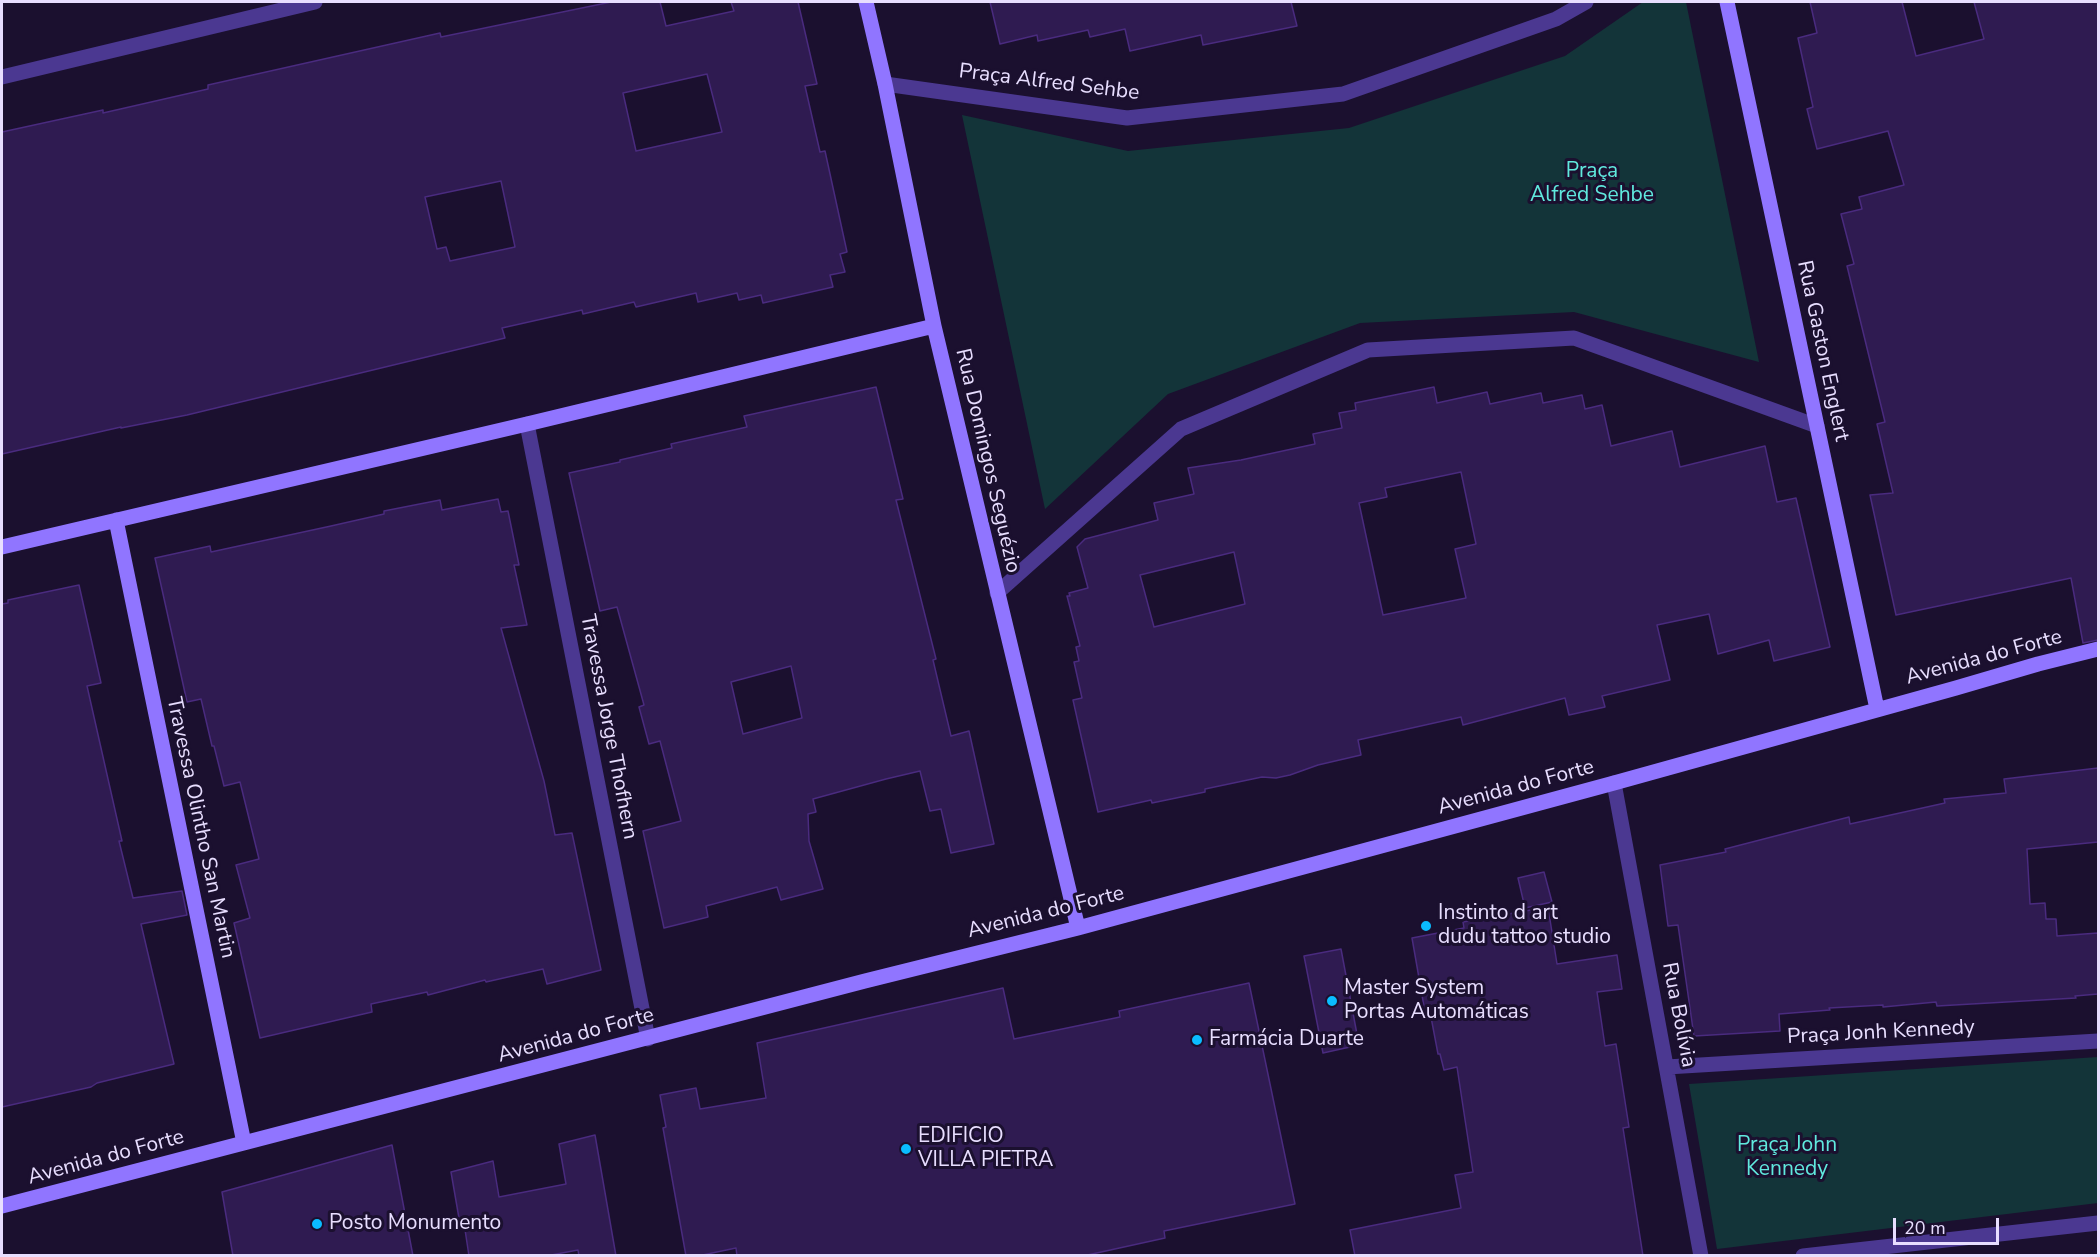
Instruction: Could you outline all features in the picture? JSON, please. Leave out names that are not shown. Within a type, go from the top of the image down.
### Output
[{"type":"street","points":[[2,77],[315,2]]},
{"type":"street","name":"Rua Domingos Seguézio","points":[[866,2],[934,326],[1078,928]]},
{"type":"street","name":"Praça Alfred Sehbe","points":[[885,84],[1127,118],[1343,94],[1557,20],[1586,2]]},
{"type":"street","name":"Rua Gaston Englert","points":[[1727,2],[1877,709]]},
{"type":"street","points":[[2,547],[934,326]]},
{"type":"street","points":[[997,593],[1181,429],[1368,350],[1574,338],[1816,426]]},
{"type":"street","name":"Travessa Jorge Thofhern","points":[[527,424],[648,1039]]},
{"type":"street","name":"Travessa Olintho San Martin","points":[[116,520],[244,1143]]},
{"type":"street","name":"Avenida do Forte","points":[[2,1206],[865,981],[1078,928],[2098,649]]},
{"type":"street","name":"Rua Bolívia","points":[[1614,783],[1701,1256]]},
{"type":"street","name":"Praça Jonh Kennedy","points":[[1667,1067],[2098,1041]]},
{"type":"street","points":[[1803,1256],[2098,1222]]},
{"type":"green space","name":"Praça Alfred Sehbe","points":[[1643,2],[1686,2],[1759,362],[1574,312],[1360,323],[1168,394],[1045,509],[962,115],[1128,151],[1349,128],[1565,56]]},
{"type":"green space","name":"Praça John Kennedy","points":[[2098,1057],[2098,1203],[1717,1249],[1689,1084]]},
{"type":"building","points":[[611,2],[660,2],[666,26],[734,11],[731,2],[798,2],[817,84],[805,86],[820,152],[825,151],[847,252],[840,254],[845,272],[830,275],[833,287],[763,303],[761,295],[739,300],[737,293],[698,302],[696,293],[636,307],[634,302],[583,314],[582,310],[502,328],[505,338],[187,415],[121,427],[2,454],[2,132],[103,110],[103,113],[208,89],[208,85],[440,33],[441,37]],"holes":[[[707,74],[722,132],[636,151],[623,93]],[[501,181],[515,247],[450,261],[446,247],[437,249],[425,197]]]},
{"type":"building","points":[[990,2],[1291,2],[1297,26],[1203,45],[1201,35],[1130,51],[1125,29],[1090,37],[1088,30],[1038,41],[1037,35],[1000,44]]},
{"type":"building","points":[[1810,2],[1902,2],[1916,56],[1984,39],[1974,2],[2098,2],[2098,640],[2083,643],[2071,578],[1896,615],[1870,495],[1893,493],[1877,424],[1885,422],[1847,266],[1854,264],[1841,214],[1862,209],[1859,197],[1904,185],[1888,131],[1817,149],[1807,109],[1813,107],[1798,38],[1817,33]]},
{"type":"building","points":[[876,387],[903,499],[896,500],[936,659],[933,660],[951,736],[969,731],[994,844],[951,853],[941,809],[930,811],[920,771],[886,779],[813,799],[816,812],[808,814],[809,841],[823,889],[781,900],[777,887],[706,906],[708,917],[664,928],[643,831],[681,821],[660,741],[649,744],[639,707],[644,705],[617,607],[600,611],[569,473],[672,448],[671,444],[747,427],[744,416]],"holes":[[[791,666],[802,718],[743,734],[731,682]]]},
{"type":"building","points":[[1434,387],[1437,403],[1487,392],[1490,404],[1541,393],[1543,403],[1582,395],[1585,409],[1602,405],[1611,446],[1672,431],[1680,467],[1765,446],[1777,502],[1796,498],[1830,647],[1774,661],[1769,640],[1718,654],[1709,614],[1657,625],[1670,680],[1602,696],[1605,707],[1569,715],[1565,698],[1463,725],[1461,717],[1358,740],[1361,755],[1318,765],[1290,775],[1276,778],[1262,777],[1205,789],[1205,792],[1152,803],[1151,800],[1098,812],[1073,700],[1082,698],[1074,662],[1079,661],[1076,647],[1080,646],[1067,596],[1070,596],[1069,593],[1088,588],[1077,547],[1085,539],[1158,520],[1154,503],[1194,494],[1188,468],[1241,460],[1315,444],[1313,434],[1342,428],[1339,413],[1356,410],[1355,403]],"holes":[[[1461,472],[1476,544],[1455,549],[1466,598],[1383,615],[1359,503],[1387,497],[1385,488]],[[1234,552],[1245,604],[1154,627],[1140,575]]]},
{"type":"building","points":[[498,499],[501,512],[508,511],[519,565],[514,565],[527,625],[501,628],[544,781],[555,835],[572,833],[601,970],[547,984],[543,969],[486,982],[485,980],[428,995],[427,992],[371,1004],[372,1012],[260,1038],[234,923],[250,918],[236,865],[259,859],[240,782],[224,786],[201,699],[187,702],[155,558],[210,546],[211,552],[440,500],[442,510]]},
{"type":"building","points":[[79,585],[101,683],[87,686],[133,898],[182,891],[187,915],[141,924],[174,1064],[97,1083],[91,1087],[2,1107],[2,604],[8,603],[8,600]]},
{"type":"building","points":[[2098,768],[2098,842],[2027,849],[2030,904],[2045,903],[2046,919],[2056,919],[2057,936],[2098,933],[2098,994],[2075,996],[2076,998],[1937,1006],[1936,1002],[1883,1007],[1883,1005],[1829,1008],[1830,1010],[1779,1014],[1780,1031],[1694,1036],[1678,925],[1668,926],[1660,865],[1726,852],[1725,849],[1849,817],[1850,824],[1945,803],[1944,799],[2006,793],[2004,779]]},
{"type":"building","points":[[1544,872],[1552,902],[1525,908],[1518,878]]},
{"type":"building","points":[[1548,907],[1557,964],[1617,955],[1622,989],[1597,992],[1605,1046],[1616,1044],[1629,1127],[1623,1128],[1643,1256],[1355,1256],[1350,1230],[1461,1208],[1455,1175],[1473,1172],[1457,1067],[1444,1070],[1440,1054],[1438,1054],[1431,1017],[1426,1018],[1412,938],[1464,928],[1463,922]]},
{"type":"building","name":"Master System Portas Automáticas","points":[[1341,949],[1359,1045],[1323,1053],[1304,956]]},
{"type":"building","points":[[1249,983],[1295,1204],[1164,1231],[1165,1238],[1083,1256],[737,1256],[736,1248],[698,1256],[686,1256],[663,1128],[666,1127],[660,1095],[696,1088],[700,1109],[766,1098],[757,1043],[1003,988],[1014,1039],[1120,1017],[1119,1011]]},
{"type":"building","points":[[595,1135],[616,1256],[579,1256],[578,1250],[546,1256],[469,1256],[464,1223],[460,1224],[451,1172],[493,1161],[499,1197],[566,1184],[559,1144]]},
{"type":"building","name":"Posto Monumento","points":[[392,1145],[413,1256],[233,1256],[222,1192]]},
{"type":"place","name":"Instinto d art dudu tattoo studio","points":[[1426,926]]},
{"type":"place","name":"Master System Portas Automáticas","points":[[1332,1001]]},
{"type":"place","name":"Farmácia Duarte","points":[[1197,1040]]},
{"type":"place","name":"EDIFICIO VILLA PIETRA","points":[[906,1149]]},
{"type":"place","name":"Posto Monumento","points":[[317,1224]]}]
